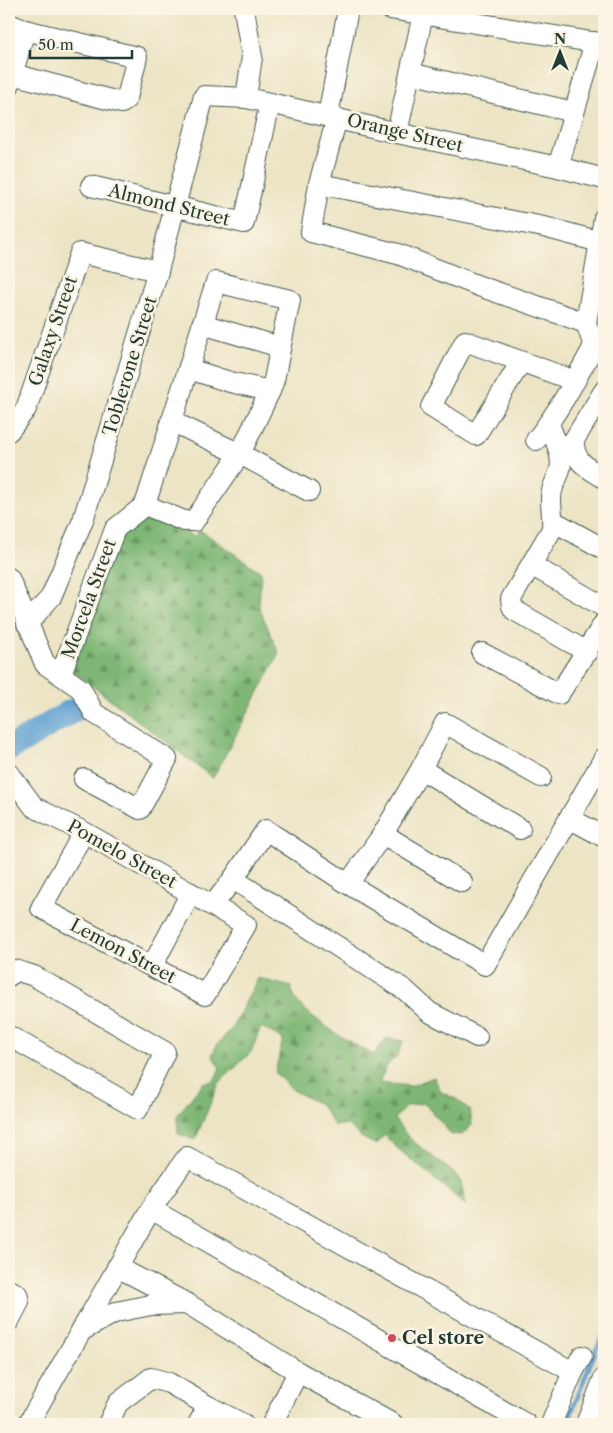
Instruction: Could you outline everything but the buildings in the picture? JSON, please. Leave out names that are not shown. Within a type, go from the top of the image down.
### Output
[{"type":"street","points":[[244,9],[252,58],[246,98]]},
{"type":"street","points":[[348,9],[332,117],[311,232],[398,254],[479,286],[586,323]]},
{"type":"street","points":[[390,9],[600,43],[574,112],[558,167]]},
{"type":"street","points":[[397,133],[423,14]]},
{"type":"street","points":[[17,27],[136,58],[127,98],[122,103],[10,78],[17,27]]},
{"type":"street","points":[[410,73],[574,112]]},
{"type":"street","name":"Orange Street","points":[[204,96],[246,98],[397,133],[558,167],[604,179]]},
{"type":"street","name":"Toblerone Street","points":[[27,624],[51,597],[83,520],[158,271],[204,96]]},
{"type":"street","name":"Almond Street","points":[[92,186],[244,223],[270,103]]},
{"type":"street","points":[[319,184],[544,227],[602,242]]},
{"type":"street","points":[[536,440],[549,424],[575,381],[599,350],[586,323],[602,242],[604,218]]},
{"type":"street","name":"Galaxy Street","points":[[9,431],[26,409],[79,254],[83,253],[158,271]]},
{"type":"street","points":[[216,282],[290,300],[274,380],[240,454],[194,521],[184,521],[145,505],[202,324],[216,282]]},
{"type":"street","points":[[202,324],[280,347]]},
{"type":"street","points":[[521,362],[476,435],[431,407],[465,342],[575,381]]},
{"type":"street","points":[[189,369],[230,382],[270,391]]},
{"type":"street","points":[[604,391],[599,412],[574,440],[574,448],[582,464],[604,478]]},
{"type":"street","points":[[171,421],[240,454],[309,491]]},
{"type":"street","points":[[549,424],[561,459],[560,469],[552,487],[552,529],[511,599],[512,606],[514,610],[587,652]]},
{"type":"street","name":"Morcela Street","points":[[61,674],[114,529],[145,505]]},
{"type":"street","points":[[553,521],[604,549]]},
{"type":"street","points":[[531,565],[604,607]]},
{"type":"street","points":[[9,578],[45,664],[81,689],[94,713],[167,759],[140,809],[84,779]]},
{"type":"street","points":[[482,653],[559,694],[604,623]]},
{"type":"street","points":[[348,884],[382,834],[421,769],[445,723],[541,777]]},
{"type":"street","points":[[213,905],[266,830],[348,884],[485,965],[604,758]]},
{"type":"street","points":[[421,769],[520,829]]},
{"type":"street","name":"Pomelo Street","points":[[9,772],[34,807],[84,832],[246,925],[205,995]]},
{"type":"street","points":[[570,818],[604,837]]},
{"type":"street","name":"Lemon Street","points":[[84,832],[41,908],[205,995]]},
{"type":"street","points":[[382,834],[462,882]]},
{"type":"street","points":[[233,879],[405,990],[428,1012],[477,1037]]},
{"type":"street","points":[[152,966],[191,893]]},
{"type":"street","points":[[9,976],[15,970],[34,976],[165,1052],[138,1109],[9,1036]]},
{"type":"street","points":[[28,1424],[151,1209],[187,1157],[577,1364],[552,1424]]},
{"type":"street","points":[[151,1209],[526,1424]]},
{"type":"street","points":[[117,1267],[188,1304],[298,1372],[392,1424]]},
{"type":"street","points":[[9,1290],[17,1294],[19,1302],[9,1321]]},
{"type":"street","points":[[82,1331],[116,1312],[151,1305],[188,1304]]},
{"type":"street","points":[[272,1424],[298,1372]]},
{"type":"street","points":[[108,1424],[118,1403],[151,1378],[169,1383],[243,1424]]},
{"type":"street","points":[[586,1424],[604,1378]]},
{"type":"street","points":[[198,1424],[208,1406]]},
{"type":"green space","points":[[151,518],[194,536],[200,530],[261,572],[259,607],[279,654],[213,778],[65,665],[120,532]]},
{"type":"green space","points":[[258,978],[291,987],[298,1003],[316,1019],[345,1039],[374,1055],[386,1038],[403,1041],[398,1055],[386,1067],[379,1083],[411,1086],[434,1077],[441,1092],[456,1099],[470,1110],[472,1125],[462,1135],[451,1134],[424,1103],[406,1106],[394,1119],[409,1138],[460,1178],[466,1205],[384,1135],[377,1145],[361,1137],[348,1125],[334,1125],[321,1105],[294,1091],[275,1073],[283,1039],[261,1027],[251,1052],[219,1083],[195,1140],[178,1134],[177,1116],[203,1083],[214,1081],[220,1068],[212,1055],[217,1045],[232,1028]]},
{"type":"waterway","points":[[9,749],[72,711]]},
{"type":"waterway","points":[[567,1424],[604,1331]]},
{"type":"place","name":"Cel store","points":[[392,1338]]}]
